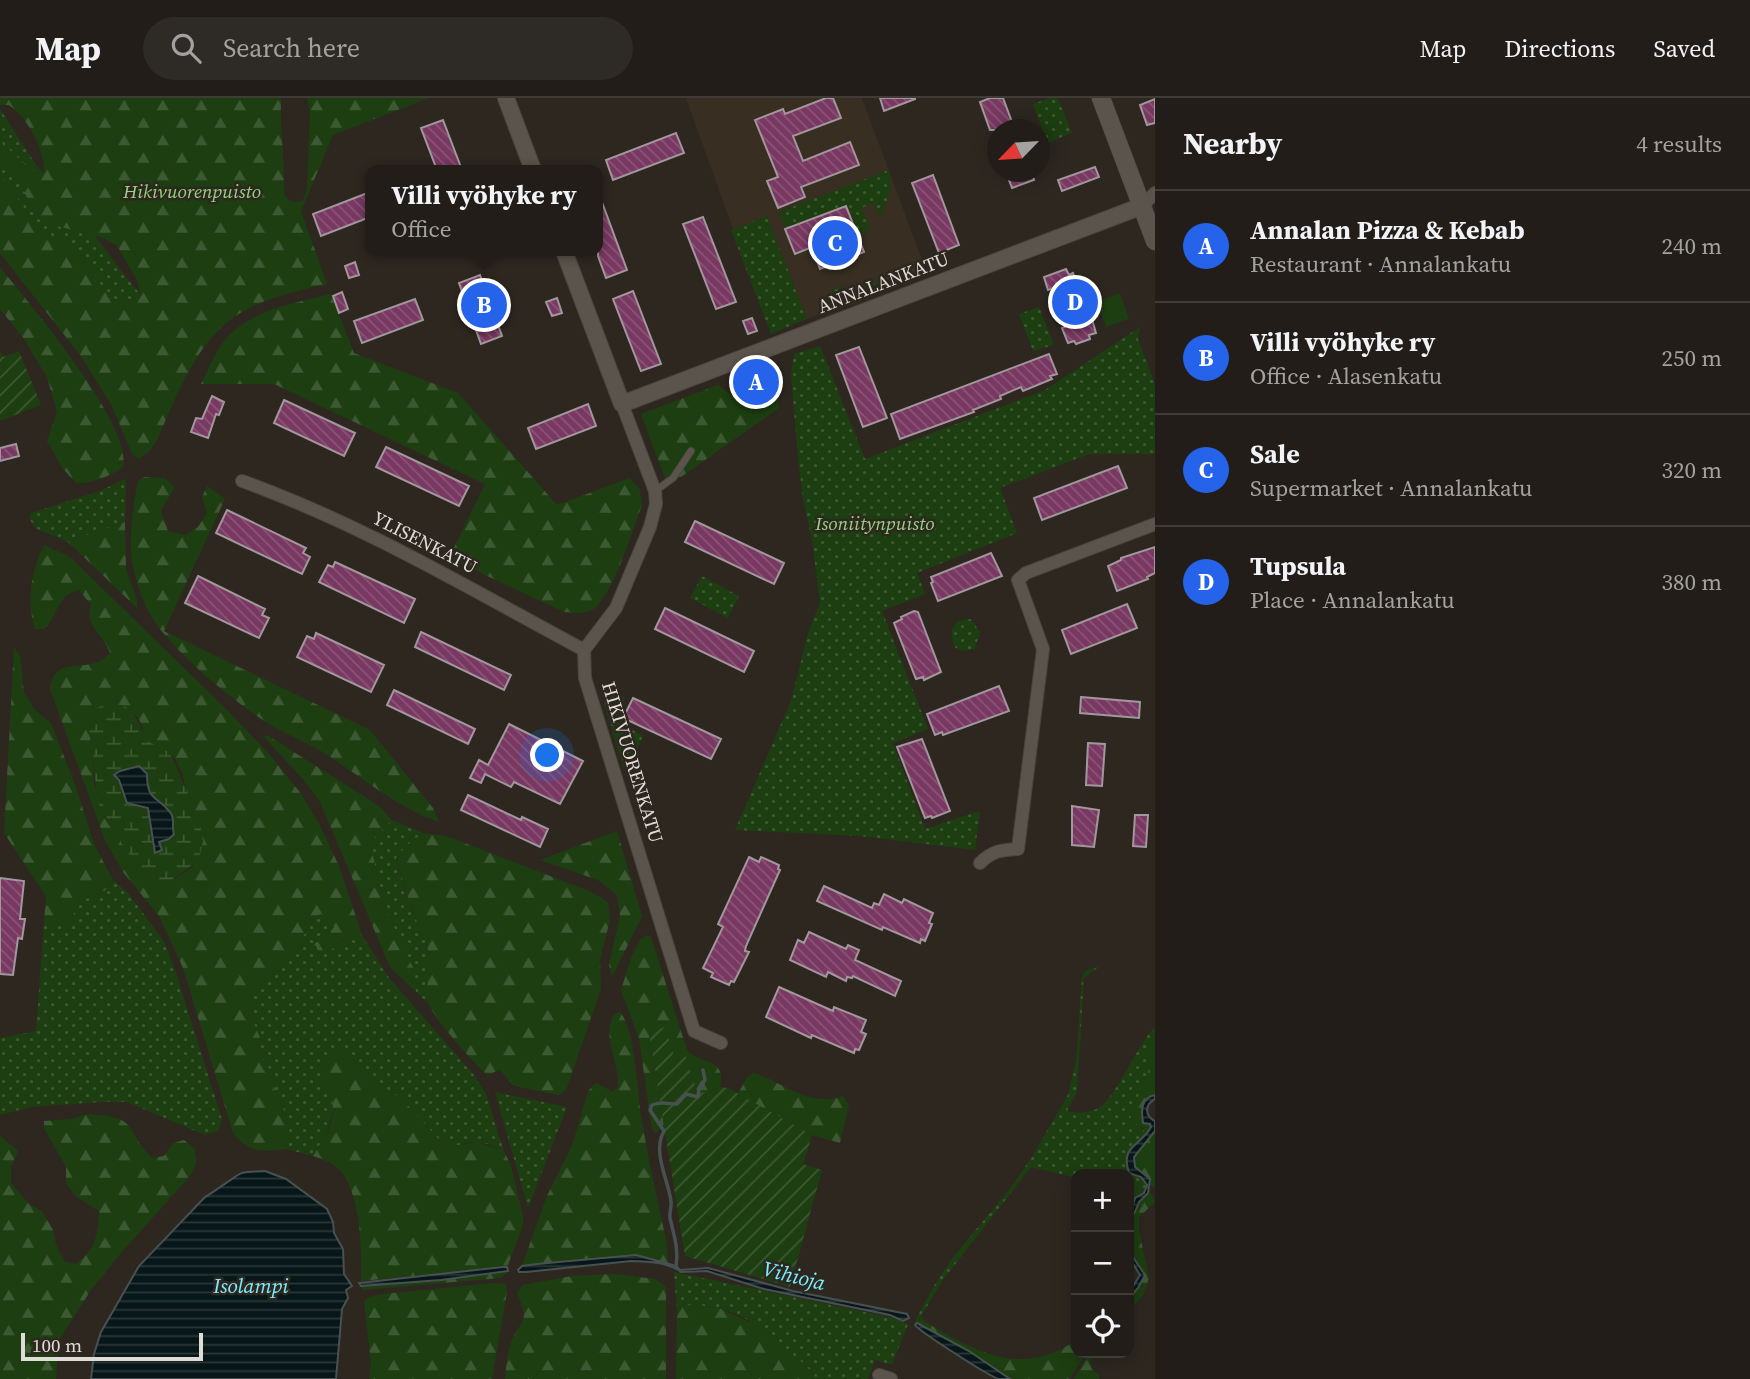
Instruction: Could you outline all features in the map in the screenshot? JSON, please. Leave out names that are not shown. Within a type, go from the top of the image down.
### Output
[{"type":"main road","points":[[1101,98],[1155,241]]},
{"type":"street","points":[[506,98],[531,165]]},
{"type":"street","name":"ANNALANKATU","points":[[622,404],[1142,206],[1155,192]]},
{"type":"street","points":[[566,256],[655,491],[656,504],[650,527],[616,608],[584,650]]},
{"type":"street","name":"YLISENKATU","points":[[242,481],[298,501],[421,559],[584,650]]},
{"type":"street","points":[[980,863],[989,854],[1018,849],[1043,649],[1018,580],[1026,573],[1155,524]]},
{"type":"street","name":"HIKIVUORENKATU","points":[[584,650],[584,678],[694,1031],[721,1044]]},
{"type":"lane","points":[[655,491],[673,478],[691,451]]},
{"type":"shaded area","points":[[686,98],[862,98],[927,273],[807,319],[767,217],[733,229]]},
{"type":"green space","name":"Hikivuorenpuisto","points":[[0,98],[281,98],[284,195],[295,202],[303,200],[307,188],[310,112],[307,98],[429,98],[333,135],[301,211],[327,284],[261,303],[226,323],[203,348],[178,393],[157,440],[149,452],[138,459],[132,454],[112,406],[80,355],[0,253],[0,175],[23,205],[37,231],[64,241],[78,250],[111,296],[119,301],[130,302],[138,297],[140,291],[137,280],[117,246],[103,238],[42,222],[33,211],[18,178],[0,158],[0,141],[36,174],[43,174],[42,157],[28,125],[15,109],[0,105]]},
{"type":"green space","points":[[1058,98],[1072,133],[1050,142],[1050,119],[1038,119],[1033,104]]},
{"type":"green space","points":[[0,109],[36,165],[69,200],[122,272],[171,331],[73,338],[0,251]]},
{"type":"green space","points":[[889,170],[890,188],[880,218],[874,202],[862,208],[870,229],[859,234],[847,205],[785,228],[779,212]]},
{"type":"green space","points":[[767,216],[807,319],[771,334],[731,230]]},
{"type":"green space","points":[[0,267],[76,364],[112,423],[122,448],[123,467],[113,473],[94,481],[76,483],[63,469],[47,441],[57,412],[47,377],[24,339],[0,309]]},
{"type":"green space","points":[[894,276],[899,286],[836,310],[831,303],[832,292],[838,287],[843,286],[847,293]]},
{"type":"green space","points":[[1120,293],[1129,319],[1106,327],[1097,302]]},
{"type":"green space","points":[[331,294],[354,353],[458,393],[557,505],[630,478],[640,490],[642,505],[628,544],[610,588],[593,610],[564,612],[449,558],[485,484],[274,384],[201,384],[221,345],[247,321],[274,309]]},
{"type":"green space","points":[[1039,307],[1054,345],[1033,351],[1019,314]]},
{"type":"green space","name":"Isoniitynpuisto","points":[[1140,327],[1138,339],[1155,384],[1155,454],[1089,454],[1000,488],[1017,533],[917,573],[925,594],[882,611],[928,729],[893,743],[925,829],[980,811],[975,850],[860,836],[735,830],[791,701],[808,633],[820,603],[798,458],[791,375],[794,354],[820,346],[865,459],[1045,390]]},
{"type":"green space","points":[[0,351],[3,357],[19,351],[41,405],[0,421]]},
{"type":"green space","points":[[776,383],[779,408],[681,477],[665,478],[641,414],[718,385],[736,399]]},
{"type":"green space","points":[[144,477],[164,478],[175,487],[161,510],[168,531],[185,535],[198,527],[207,513],[202,497],[207,486],[225,499],[164,631],[370,730],[433,808],[439,822],[406,807],[321,751],[275,728],[222,689],[173,645],[146,606],[132,561],[134,502],[138,481]]},
{"type":"green space","points":[[124,479],[125,522],[68,542],[35,528],[29,518],[31,513],[100,491]]},
{"type":"green space","points":[[125,522],[126,569],[137,600],[137,608],[68,542]]},
{"type":"green space","points":[[44,545],[70,557],[228,711],[269,754],[302,795],[339,866],[362,935],[352,940],[345,937],[335,948],[321,953],[314,944],[327,936],[334,927],[321,914],[310,920],[299,948],[258,983],[247,999],[254,1007],[253,1021],[261,1040],[256,1049],[272,1073],[274,1087],[285,1113],[290,1135],[286,1149],[256,1150],[233,1133],[183,968],[159,916],[123,872],[105,840],[50,689],[53,679],[63,669],[93,664],[110,653],[90,620],[91,605],[79,590],[66,596],[44,629],[35,629],[30,597]],"holes":[[[119,705],[138,718],[147,742],[172,755],[185,782],[193,867],[168,883],[129,852],[102,815],[94,783],[93,753],[87,718],[96,708]]]},
{"type":"green space","points":[[702,576],[739,596],[728,618],[690,598]]},
{"type":"green space","points":[[971,619],[980,632],[975,649],[959,650],[954,645],[952,629],[958,621]]},
{"type":"green space","points":[[14,647],[20,656],[24,693],[36,711],[51,723],[76,787],[94,844],[113,880],[108,889],[79,902],[71,920],[61,926],[44,922],[46,896],[4,833]]},
{"type":"green space","points":[[603,686],[625,698],[617,721],[643,736],[629,767],[624,769],[605,707]]},
{"type":"green space","points":[[114,704],[128,709],[137,719],[147,741],[170,753],[199,820],[203,841],[199,860],[168,883],[153,883],[142,873],[102,815],[97,799],[87,718],[91,710]],"holes":[[[139,766],[147,775],[150,793],[170,811],[174,820],[173,835],[159,842],[159,851],[155,853],[148,808],[125,800],[119,780],[115,776],[120,771]]]},
{"type":"green space","points":[[267,735],[379,806],[392,820],[370,842],[384,905],[415,972],[416,992],[390,967],[320,802],[303,779],[264,737]]},
{"type":"green space","points":[[392,820],[423,833],[406,846],[396,859],[412,912],[420,925],[428,950],[430,969],[427,1002],[416,992],[414,972],[384,905],[370,842]]},
{"type":"green space","points":[[617,831],[642,916],[612,977],[609,965],[620,916],[617,895],[598,880],[540,860]]},
{"type":"green space","points":[[423,833],[446,836],[589,891],[608,902],[610,920],[600,959],[601,989],[566,1090],[559,1095],[513,1085],[500,1070],[487,1075],[453,1038],[429,1006],[428,950],[396,858]]},
{"type":"green space","points":[[113,880],[128,893],[165,943],[222,1119],[218,1131],[205,1135],[127,1102],[31,1107],[0,1115],[0,1038],[36,1031],[44,922],[61,926],[71,920],[79,902],[108,889]]},
{"type":"green space","points":[[322,914],[334,927],[315,944],[335,948],[346,937],[352,939],[362,935],[389,978],[474,1075],[486,1094],[504,1151],[488,1144],[469,1142],[455,1146],[441,1142],[403,1100],[373,1079],[347,1054],[339,1051],[327,1056],[322,1070],[322,1077],[334,1107],[326,1134],[313,1156],[286,1149],[290,1135],[285,1113],[274,1087],[272,1073],[256,1049],[261,1040],[253,1021],[254,1007],[247,999],[258,983],[299,948],[310,920]]},
{"type":"green space","points":[[647,935],[651,937],[687,1050],[716,1066],[721,1077],[720,1087],[698,1095],[685,1056],[675,1059],[649,1033],[664,1126],[655,1133],[652,1129],[639,1039],[621,990],[632,955],[640,940]]},
{"type":"green space","points":[[1101,965],[1084,978],[1077,1092],[1067,1111],[1086,1112],[1104,1104],[1147,1036],[1151,1044],[1153,1073],[1130,1110],[1132,1119],[1146,1135],[1126,1156],[1128,1169],[1071,1169],[1071,1177],[1031,1167],[942,1281],[917,1323],[916,1319],[934,1286],[954,1256],[1009,1190],[1032,1157],[1068,1095],[1076,1061],[1082,978],[1085,971]]},
{"type":"green space","points":[[620,1012],[633,1048],[642,1122],[667,1244],[668,1264],[632,1255],[522,1266],[546,1198],[573,1143],[588,1091],[596,1083],[613,1092],[618,1087],[609,1031],[615,1013]]},
{"type":"green space","points":[[665,1027],[675,1059],[685,1055],[698,1094],[720,1087],[728,1088],[812,1135],[803,1164],[822,1170],[790,1287],[685,1256],[649,1033]]},
{"type":"green space","points":[[1155,1027],[1155,1095],[1149,1097],[1145,1124],[1151,1125],[1146,1135],[1143,1128],[1132,1121],[1130,1110],[1147,1076],[1150,1058],[1147,1036]]},
{"type":"green space","points":[[339,1051],[347,1054],[373,1079],[403,1100],[441,1142],[455,1146],[477,1142],[504,1151],[511,1166],[523,1216],[523,1225],[507,1267],[361,1281],[360,1238],[351,1191],[338,1168],[313,1156],[333,1115],[332,1102],[322,1080],[323,1066],[327,1056]]},
{"type":"green space","points":[[754,1073],[809,1097],[831,1099],[843,1096],[849,1106],[840,1143],[812,1135],[738,1094],[747,1077]]},
{"type":"green space","points":[[495,1092],[567,1107],[528,1208]]},
{"type":"green space","points":[[89,1114],[124,1121],[152,1158],[164,1156],[173,1143],[184,1140],[195,1149],[196,1164],[190,1176],[91,1290],[59,1340],[56,1379],[0,1379],[0,1136],[18,1151],[11,1167],[11,1183],[29,1204],[42,1211],[53,1230],[56,1245],[64,1261],[76,1264],[88,1253],[95,1241],[99,1211],[75,1196],[66,1183],[66,1167],[44,1128],[44,1121],[71,1119]]},
{"type":"green space","points":[[1155,1131],[1155,1188],[1150,1185],[1146,1175],[1135,1167],[1134,1157]]},
{"type":"green space","points":[[1134,1174],[1146,1182],[1145,1191],[1134,1187]]},
{"type":"green space","points":[[1134,1187],[1145,1191],[1134,1201]]},
{"type":"green space","points":[[1149,1190],[1155,1202],[1139,1217],[1139,1230],[1149,1278],[1143,1295],[1134,1306],[1134,1292],[1145,1275],[1134,1258],[1134,1210]]},
{"type":"green space","points":[[507,1272],[501,1278],[363,1290],[361,1287]]},
{"type":"green space","points":[[674,1272],[889,1317],[908,1324],[892,1365],[875,1360],[868,1379],[817,1379],[803,1364],[741,1316],[708,1306],[677,1310]]},
{"type":"green space","points":[[615,1274],[655,1279],[666,1287],[666,1379],[505,1379],[510,1345],[524,1317],[517,1294],[522,1285],[572,1276]]},
{"type":"green space","points":[[494,1283],[506,1284],[507,1292],[492,1379],[369,1379],[371,1364],[364,1301],[369,1297]]},
{"type":"green space","points":[[689,1305],[719,1308],[758,1326],[776,1345],[798,1358],[817,1379],[676,1379],[677,1310]]},
{"type":"green space","points":[[921,1317],[961,1342],[998,1356],[1036,1358],[1056,1352],[1071,1343],[1071,1358],[1083,1358],[1069,1379],[1010,1379],[969,1351],[917,1323]]},
{"type":"green space","points":[[1086,1358],[1092,1358],[1092,1369],[1099,1375],[1099,1379],[1074,1379]]},
{"type":"water","points":[[139,766],[147,774],[147,783],[153,797],[173,817],[174,834],[159,842],[162,850],[155,853],[148,808],[127,803],[119,780],[114,775]]},
{"type":"water","points":[[1155,1095],[1147,1110],[1155,1121],[1155,1131],[1134,1157],[1135,1167],[1150,1179],[1148,1193],[1139,1202],[1134,1213],[1135,1198],[1144,1193],[1147,1185],[1141,1177],[1134,1175],[1134,1169],[1128,1169],[1127,1157],[1132,1147],[1151,1127],[1150,1124],[1143,1123],[1142,1109],[1150,1097]]},
{"type":"water","name":"Isolampi","points":[[265,1171],[286,1179],[327,1209],[333,1222],[334,1233],[343,1249],[344,1274],[352,1286],[346,1290],[348,1298],[342,1309],[336,1379],[91,1379],[94,1354],[101,1332],[139,1266],[205,1197],[240,1174]]},
{"type":"water","points":[[636,1255],[676,1266],[680,1270],[708,1268],[793,1291],[907,1314],[909,1318],[903,1321],[890,1315],[764,1289],[707,1271],[681,1272],[664,1264],[650,1262],[631,1261],[526,1272],[518,1270],[522,1266],[537,1264]]},
{"type":"water","points":[[1134,1258],[1145,1275],[1134,1292],[1134,1285],[1140,1275],[1134,1265]]},
{"type":"water","points":[[507,1267],[508,1271],[441,1280],[361,1286],[359,1283]]},
{"type":"water","points":[[917,1323],[969,1351],[1010,1379],[999,1379],[983,1371],[929,1336],[915,1325]]},
{"type":"building","points":[[826,98],[833,98],[841,118],[793,136],[803,161],[850,142],[859,165],[801,187],[805,197],[778,208],[767,181],[778,177],[755,120],[783,109],[785,114]]},
{"type":"building","points":[[880,98],[915,98],[915,99],[884,111]]},
{"type":"building","points":[[990,98],[1003,98],[1011,119],[987,119],[987,122],[980,102]]},
{"type":"building","points":[[1155,99],[1155,123],[1147,125],[1140,105]]},
{"type":"building","points":[[443,120],[460,165],[435,165],[421,128]]},
{"type":"building","points":[[676,133],[684,153],[613,180],[606,160]]},
{"type":"building","points":[[1095,167],[1099,177],[1062,191],[1058,180]]},
{"type":"building","points":[[933,175],[959,245],[939,253],[912,183]]},
{"type":"building","points":[[1010,182],[1028,182],[1012,188]]},
{"type":"building","points":[[365,194],[365,219],[321,236],[313,214]]},
{"type":"building","points":[[603,205],[627,270],[606,278],[598,256],[603,256]]},
{"type":"building","points":[[846,206],[864,252],[820,269],[812,247],[795,254],[785,229]]},
{"type":"building","points":[[703,217],[736,302],[716,309],[683,224]]},
{"type":"building","points":[[355,262],[359,275],[349,278],[345,266]]},
{"type":"building","points":[[1066,269],[1069,275],[1073,273],[1080,293],[1084,292],[1096,333],[1089,335],[1090,339],[1076,344],[1074,341],[1068,343],[1062,328],[1070,325],[1057,287],[1048,290],[1044,277]]},
{"type":"building","points":[[480,275],[502,336],[481,344],[459,283]]},
{"type":"building","points":[[633,291],[661,364],[641,371],[613,299]]},
{"type":"building","points":[[342,292],[348,309],[339,313],[333,296]]},
{"type":"building","points":[[557,298],[562,313],[552,316],[546,302]]},
{"type":"building","points":[[415,299],[423,320],[362,343],[354,321]]},
{"type":"building","points":[[752,318],[757,331],[748,334],[743,321]]},
{"type":"building","points":[[859,347],[887,418],[863,427],[836,355]]},
{"type":"building","points":[[1049,354],[1057,374],[1050,376],[1052,379],[1023,391],[1021,387],[1000,396],[1001,399],[973,410],[974,412],[900,439],[891,414]]},
{"type":"building","points":[[764,371],[769,384],[748,392],[743,380]]},
{"type":"building","points":[[212,396],[224,402],[219,415],[216,414],[208,438],[191,432],[196,418],[202,419]]},
{"type":"building","points":[[284,400],[355,433],[344,456],[274,423]]},
{"type":"building","points":[[588,404],[596,426],[536,449],[528,428]]},
{"type":"building","points":[[16,444],[19,456],[0,461],[0,448]]},
{"type":"building","points":[[386,447],[469,486],[459,506],[376,467]]},
{"type":"building","points":[[1118,466],[1127,488],[1042,520],[1034,498]]},
{"type":"building","points":[[227,510],[306,548],[303,553],[310,557],[302,574],[216,533]]},
{"type":"building","points":[[695,521],[784,563],[774,584],[685,542]]},
{"type":"building","points":[[1155,547],[1155,573],[1147,577],[1148,579],[1117,591],[1108,566],[1121,558]]},
{"type":"building","points":[[991,553],[1002,576],[938,601],[931,577]]},
{"type":"building","points":[[335,562],[415,599],[404,623],[319,582],[328,565],[333,567]]},
{"type":"building","points":[[198,576],[265,609],[262,615],[269,618],[259,638],[185,603]]},
{"type":"building","points":[[1127,604],[1137,628],[1071,654],[1062,630]]},
{"type":"building","points":[[665,608],[754,651],[744,672],[655,629]]},
{"type":"building","points":[[914,611],[918,612],[941,672],[924,680],[923,677],[916,679],[894,623]]},
{"type":"building","points":[[421,632],[511,675],[504,690],[415,647]]},
{"type":"building","points":[[316,633],[384,665],[371,692],[297,657],[307,636],[314,639]]},
{"type":"building","points":[[999,686],[1009,711],[943,735],[942,732],[935,735],[927,714]]},
{"type":"building","points":[[394,690],[475,729],[468,744],[387,705]]},
{"type":"building","points":[[1081,697],[1140,702],[1139,718],[1080,713]]},
{"type":"building","points":[[633,698],[721,739],[711,759],[623,718]]},
{"type":"building","points":[[509,724],[583,761],[560,804],[514,782],[511,787],[485,774],[481,783],[470,778],[479,760],[488,765]]},
{"type":"building","points":[[922,739],[950,811],[932,818],[925,818],[897,747]]},
{"type":"building","points":[[1088,743],[1105,744],[1102,786],[1086,785]]},
{"type":"building","points":[[468,795],[521,820],[522,817],[548,829],[540,847],[461,810]]},
{"type":"building","points":[[1072,806],[1099,810],[1094,847],[1072,845]]},
{"type":"building","points":[[1135,815],[1148,815],[1146,847],[1133,846]]},
{"type":"building","points":[[749,857],[759,862],[761,857],[779,865],[780,870],[746,946],[745,951],[749,952],[734,982],[731,981],[729,985],[711,977],[713,973],[703,968],[723,927],[718,924]]},
{"type":"building","points":[[0,878],[24,881],[20,919],[25,919],[22,939],[18,938],[13,975],[0,974]]},
{"type":"building","points":[[824,886],[872,908],[874,903],[879,905],[884,894],[902,903],[904,899],[933,913],[925,941],[921,939],[920,943],[883,927],[882,930],[817,901]]},
{"type":"building","points":[[809,932],[846,949],[848,945],[859,950],[855,960],[901,981],[895,996],[853,976],[847,977],[846,981],[828,972],[826,977],[790,960],[798,940],[804,943]]},
{"type":"building","points":[[779,987],[833,1011],[834,1007],[866,1020],[861,1032],[866,1034],[859,1050],[855,1049],[854,1053],[812,1035],[811,1038],[766,1017]]},
{"type":"waterway","points":[[676,1267],[676,1248],[670,1216],[671,1201],[660,1157],[664,1131],[650,1110],[652,1105],[656,1104],[677,1104],[686,1094],[698,1097],[699,1089],[705,1080],[703,1070]]},
{"type":"place","name":"Sale","points":[[835,243]]},
{"type":"place","name":"Tupsula","points":[[1075,302]]},
{"type":"place","name":"Villi vyöhyke ry","points":[[484,305]]},
{"type":"place","name":"Annalan Pizza & Kebab","points":[[756,382]]},
{"type":"water label","name":"Vihioja","points":[[794,1276]]}]
